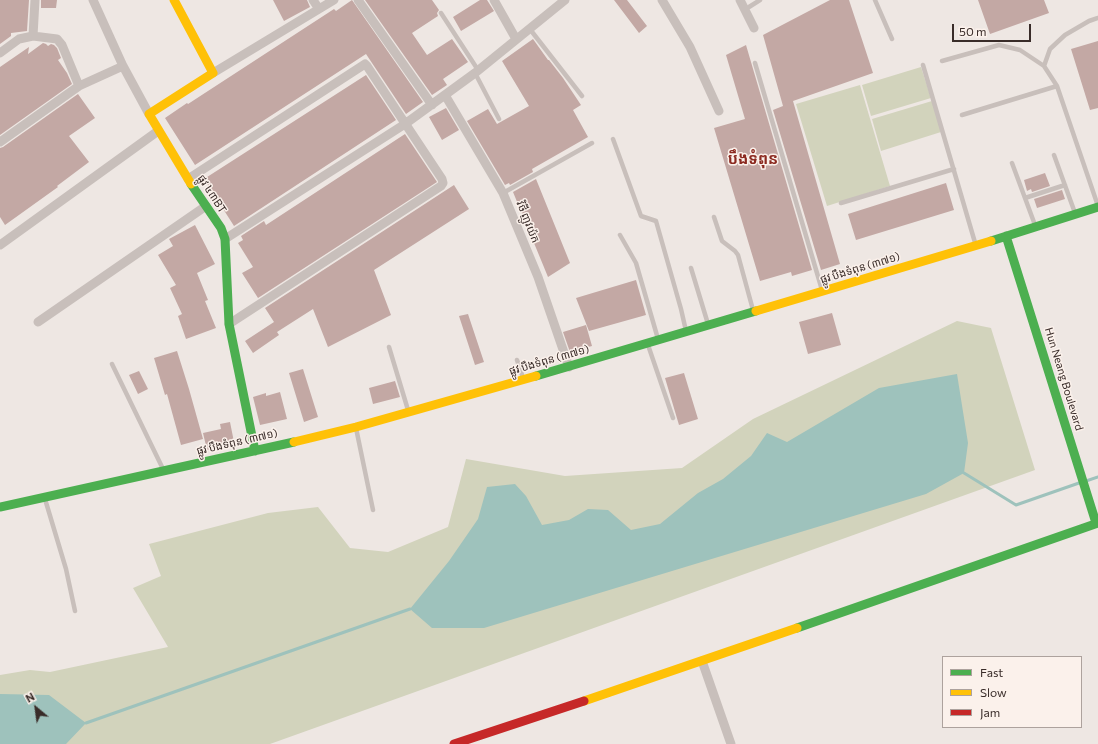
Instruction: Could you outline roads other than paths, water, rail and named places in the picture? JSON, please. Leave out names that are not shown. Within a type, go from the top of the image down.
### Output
[{"type":"main road","points":[[149,114],[214,73],[174,0]]},
{"type":"main road","name":"ផ្លូវ ៤៣BT","points":[[149,114],[188,179],[221,228],[225,239],[229,324],[255,451]]},
{"type":"main road","name":"ផ្លូវ បឹងទំពុន (៣៧១)","points":[[0,508],[356,427],[569,367],[976,246],[1098,207]]},
{"type":"main road","name":"Hun Neang Boulevard","points":[[1006,236],[1097,525]]},
{"type":"main road","points":[[454,744],[702,661],[1097,525]]},
{"type":"street","points":[[33,36],[35,0]]},
{"type":"street","points":[[93,0],[123,66],[149,114]]},
{"type":"street","points":[[313,0],[319,9]]},
{"type":"street","points":[[214,73],[334,0]]},
{"type":"street","points":[[358,0],[432,105]]},
{"type":"street","points":[[494,0],[516,39]]},
{"type":"street","points":[[225,239],[405,124],[476,71],[565,0]]},
{"type":"street","points":[[662,0],[690,47],[719,111]]},
{"type":"street","points":[[740,0],[754,28]]},
{"type":"street","points":[[0,53],[20,39],[33,36],[54,38],[59,41],[79,86]]},
{"type":"street","points":[[188,179],[365,64],[442,179],[442,186],[229,324]]},
{"type":"street","points":[[0,142],[79,86],[123,66]]},
{"type":"street","name":"វិថី ញូវយ៉ក","points":[[445,95],[503,193],[538,277],[569,367]]},
{"type":"street","points":[[0,245],[158,131]]},
{"type":"street","points":[[38,322],[206,206]]},
{"type":"street","points":[[702,661],[731,744]]},
{"type":"lane","points":[[749,6],[760,0]]},
{"type":"lane","points":[[875,0],[892,39]]},
{"type":"lane","points":[[441,13],[476,71],[499,119]]},
{"type":"lane","points":[[1044,66],[1050,49],[1065,35],[1089,21],[1098,18]]},
{"type":"lane","points":[[529,28],[582,96]]},
{"type":"lane","points":[[942,61],[999,45],[1020,50],[1044,66],[1057,86],[1098,207]]},
{"type":"lane","points":[[755,62],[823,291]]},
{"type":"lane","points":[[923,65],[976,246]]},
{"type":"lane","points":[[962,115],[1057,86]]},
{"type":"lane","points":[[612,139],[640,216],[656,221],[686,332]]},
{"type":"lane","points":[[503,193],[592,143]]},
{"type":"lane","points":[[1054,155],[1076,214]]},
{"type":"lane","points":[[1012,163],[1035,227]]},
{"type":"lane","points":[[841,203],[954,169]]},
{"type":"lane","points":[[1025,198],[1065,185]]},
{"type":"lane","points":[[714,217],[722,241],[738,255],[753,312]]},
{"type":"lane","points":[[620,235],[636,263],[658,340]]},
{"type":"lane","points":[[691,268],[708,325]]},
{"type":"lane","points":[[648,343],[673,418]]},
{"type":"lane","points":[[389,347],[409,412]]},
{"type":"lane","points":[[517,360],[524,380]]},
{"type":"lane","points":[[112,364],[164,471]]},
{"type":"lane","points":[[356,427],[373,510]]},
{"type":"lane","points":[[45,497],[66,569],[75,610]]},
{"type":"water","points":[[957,374],[968,443],[964,473],[926,494],[484,628],[432,628],[410,609],[449,561],[478,519],[487,487],[515,484],[526,496],[542,525],[569,520],[588,509],[608,510],[631,530],[660,524],[698,493],[723,479],[751,456],[767,433],[787,442],[879,388]]},
{"type":"water","points":[[0,694],[49,695],[86,723],[66,744],[0,744]]},
{"type":"waterway","points":[[964,473],[1016,505],[1079,483]]},
{"type":"waterway","points":[[1086,481],[1098,477]]},
{"type":"waterway","points":[[86,723],[410,609]]},
{"type":"district","name":"បឹងទំពុន","points":[[753,159]]}]
